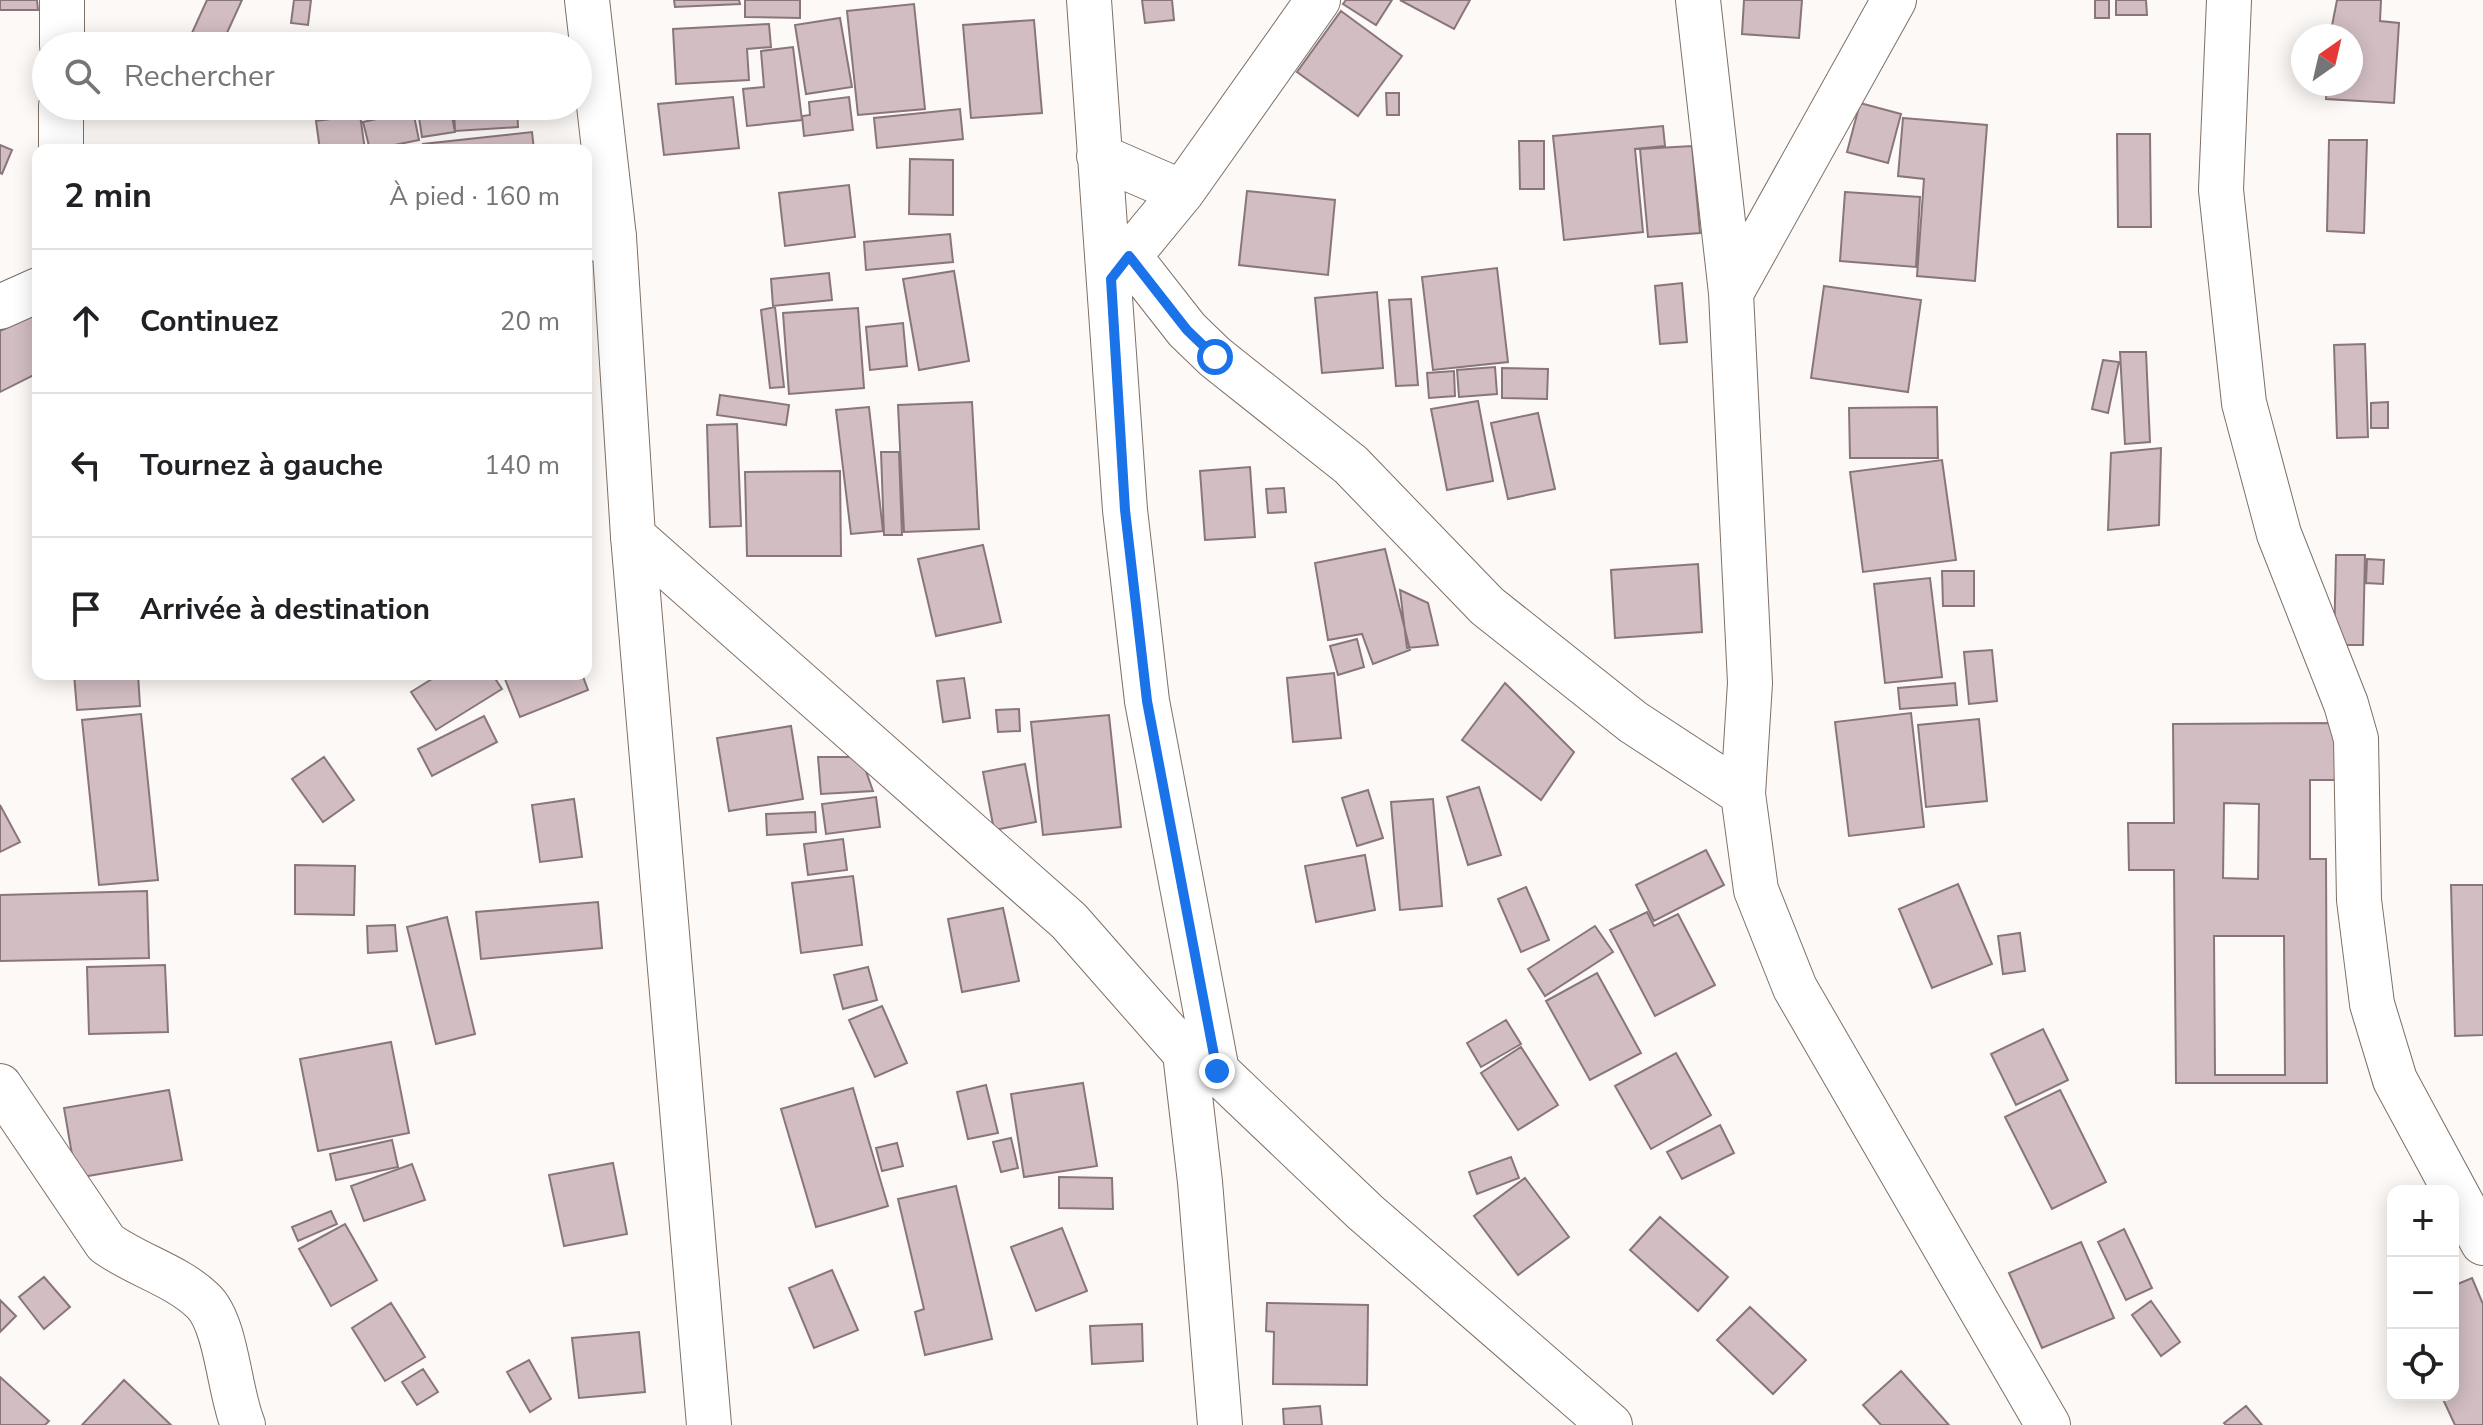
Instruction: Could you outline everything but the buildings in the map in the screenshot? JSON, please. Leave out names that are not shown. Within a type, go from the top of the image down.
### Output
[{"type":"street","points":[[62,0],[62,32]]},
{"type":"street","points":[[587,0],[589,32]]},
{"type":"street","points":[[1089,0],[1099,156],[1120,268],[1125,510],[1147,701],[1201,1062],[1200,1182],[1220,1425]]},
{"type":"street","points":[[1120,268],[1182,192],[1318,0]]},
{"type":"street","points":[[1698,0],[1731,293],[1750,683],[1743,794],[1756,890],[1795,988],[2048,1425]]},
{"type":"street","points":[[1731,293],[1894,0]]},
{"type":"street","points":[[2229,0],[2221,190],[2244,403],[2279,534],[2346,704],[2356,739],[2359,900],[2372,1004],[2395,1080],[2483,1243]]},
{"type":"street","points":[[592,92],[600,238],[633,536],[709,1425]]},
{"type":"street","points":[[61,120],[61,144]]},
{"type":"street","points":[[1099,156],[1182,192]]},
{"type":"street","points":[[1120,268],[1215,357],[1351,465],[1487,606],[1633,722],[1743,794]]},
{"type":"street","points":[[0,307],[32,293]]},
{"type":"street","points":[[633,536],[1069,921],[1201,1062],[1365,1212],[1610,1425]]},
{"type":"street","points":[[0,1086],[106,1243],[131,1261],[188,1289],[205,1303],[218,1327],[233,1401],[243,1425]]},
{"type":"route","points":[[1215,357],[1187,330],[1129,256],[1111,279],[1125,510],[1147,701],[1217,1071]]}]
